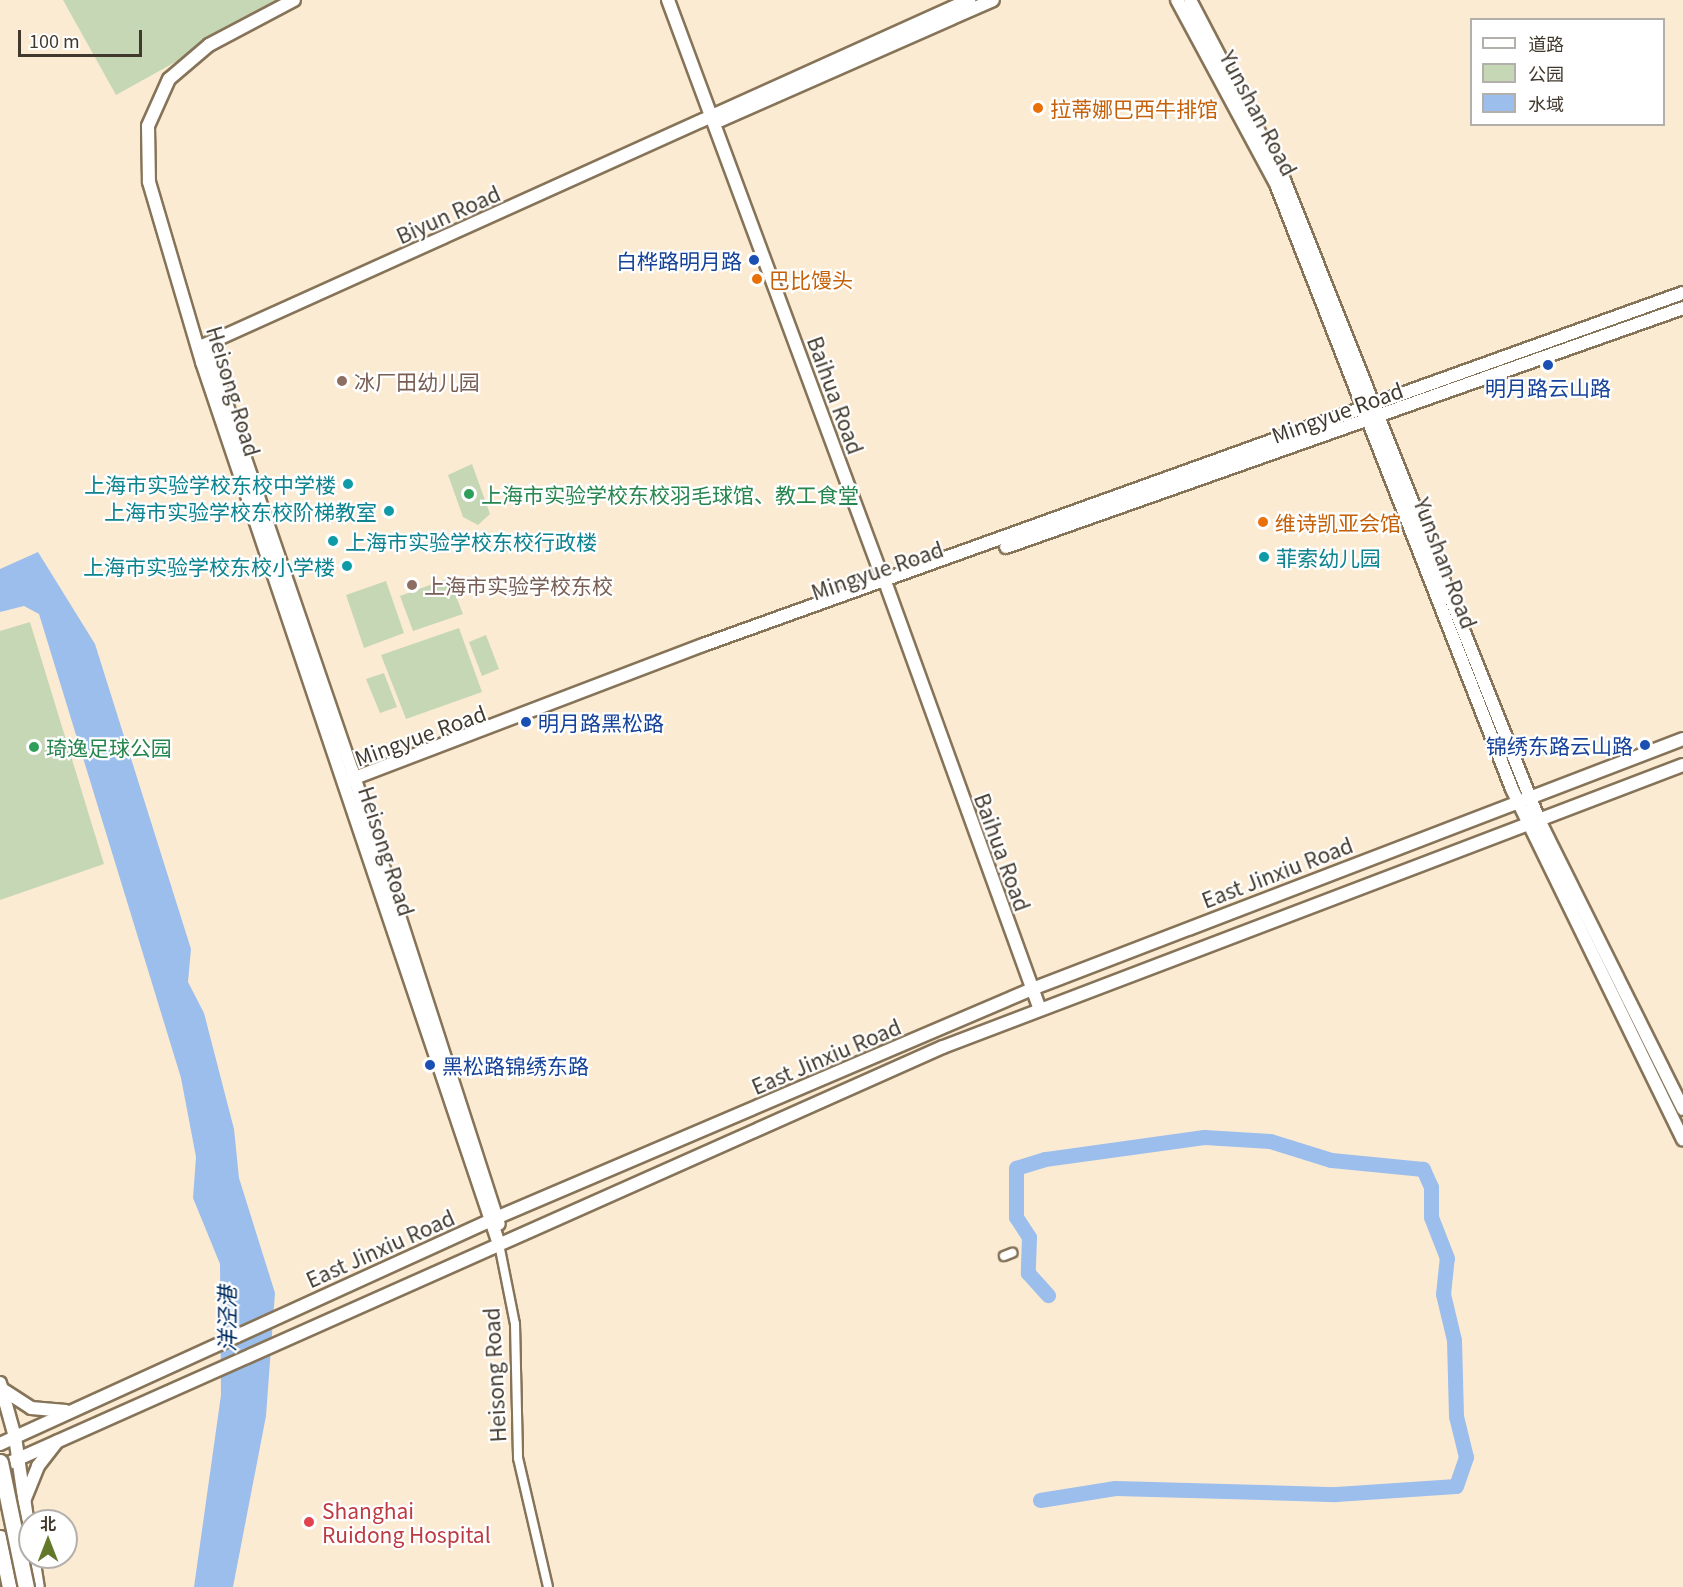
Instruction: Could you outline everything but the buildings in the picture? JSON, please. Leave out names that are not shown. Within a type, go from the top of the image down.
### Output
[{"type":"highway","points":[[0,1464],[26,1587]]},
{"type":"highway","points":[[0,1538],[10,1587]]},
{"type":"main road","name":"Heisong Road","points":[[294,0],[188,60],[156,102],[145,153],[149,182],[200,346],[352,779],[494,1219],[499,1244]]},
{"type":"main road","name":"Baihua Road","points":[[668,0],[1039,1008]]},
{"type":"main road","name":"Biyun Road","points":[[200,346],[969,0]]},
{"type":"main road","name":"Biyun Road","points":[[712,117],[721,120],[993,0]]},
{"type":"main road","name":"Yunshan Road","points":[[1176,0],[1276,184],[1370,406]]},
{"type":"main road","name":"Yunshan Road","points":[[1190,0],[1284,180],[1522,797],[1683,1139]]},
{"type":"main road","name":"Mingyue Road","points":[[352,779],[1683,293]]},
{"type":"main road","name":"Mingyue Road","points":[[885,585],[1375,419],[1683,308]]},
{"type":"main road","name":"East Jinxiu Road","points":[[0,1444],[282,1312],[1032,989],[1522,797],[1683,739]]},
{"type":"main road","name":"East Jinxiu Road","points":[[0,1464],[1039,1008],[1683,765]]},
{"type":"main road","name":"Yunshan Road","points":[[1533,822],[1683,1109]]},
{"type":"main road","points":[[1,1386],[31,1408],[70,1411]]},
{"type":"main road","points":[[1,1386],[15,1437],[25,1509]]},
{"type":"main road","points":[[24,1501],[38,1466],[59,1440]]},
{"type":"main road","points":[[35,1569],[38,1587]]},
{"type":"street","name":"Heisong Road","points":[[499,1244],[515,1324],[518,1458],[548,1587]]},
{"type":"green space","points":[[63,0],[287,0],[116,95]]},
{"type":"green space","name":"上海市实验学校东校羽毛球馆、教工食堂","points":[[472,464],[490,514],[478,525],[463,517],[448,475]]},
{"type":"green space","points":[[449,578],[463,614],[413,631],[400,596]]},
{"type":"green space","points":[[386,581],[404,633],[364,648],[346,595]]},
{"type":"green space","name":"琦逸足球公园","points":[[30,622],[104,864],[0,900],[0,631]]},
{"type":"green space","points":[[459,628],[482,692],[406,719],[381,655]]},
{"type":"green space","points":[[486,635],[499,669],[482,676],[469,642]]},
{"type":"green space","points":[[384,673],[397,707],[380,713],[366,679]]},
{"type":"water","name":"洋泾港","points":[[38,552],[95,644],[191,949],[188,982],[204,1013],[234,1129],[239,1178],[275,1293],[266,1416],[233,1587],[194,1587],[221,1395],[220,1264],[193,1198],[196,1157],[181,1078],[39,614],[24,606],[0,612],[0,569]]},
{"type":"waterway","points":[[1040,1500],[1115,1488],[1336,1494],[1456,1486],[1466,1457],[1456,1416],[1454,1340],[1443,1294],[1447,1258],[1431,1217],[1431,1187],[1423,1169],[1331,1160],[1270,1141],[1204,1137],[1045,1159],[1016,1168],[1016,1217],[1029,1237],[1028,1273],[1048,1295]]},
{"type":"place","name":"拉蒂娜巴西牛排馆","points":[[1038,108]]},
{"type":"place","name":"白桦路明月路","points":[[754,260]]},
{"type":"place","name":"巴比馒头","points":[[757,279]]},
{"type":"place","name":"明月路云山路","points":[[1548,365]]},
{"type":"place","name":"冰厂田幼儿园","points":[[342,381]]},
{"type":"place","name":"上海市实验学校东校中学楼","points":[[348,484]]},
{"type":"place","name":"上海市实验学校东校羽毛球馆、教工食堂","points":[[469,494]]},
{"type":"place","name":"上海市实验学校东校阶梯教室","points":[[389,511]]},
{"type":"place","name":"维诗凯亚会馆","points":[[1263,522]]},
{"type":"place","name":"上海市实验学校东校行政楼","points":[[333,541]]},
{"type":"place","name":"菲索幼儿园","points":[[1264,557]]},
{"type":"place","name":"上海市实验学校东校小学楼","points":[[347,566]]},
{"type":"place","name":"上海市实验学校东校","points":[[412,585]]},
{"type":"place","name":"明月路黑松路","points":[[526,722]]},
{"type":"place","name":"锦绣东路云山路","points":[[1645,745]]},
{"type":"place","name":"琦逸足球公园","points":[[34,747]]},
{"type":"place","name":"黑松路锦绣东路","points":[[430,1065]]},
{"type":"place","name":"Shanghai Ruidong Hospital","points":[[309,1522]]}]
